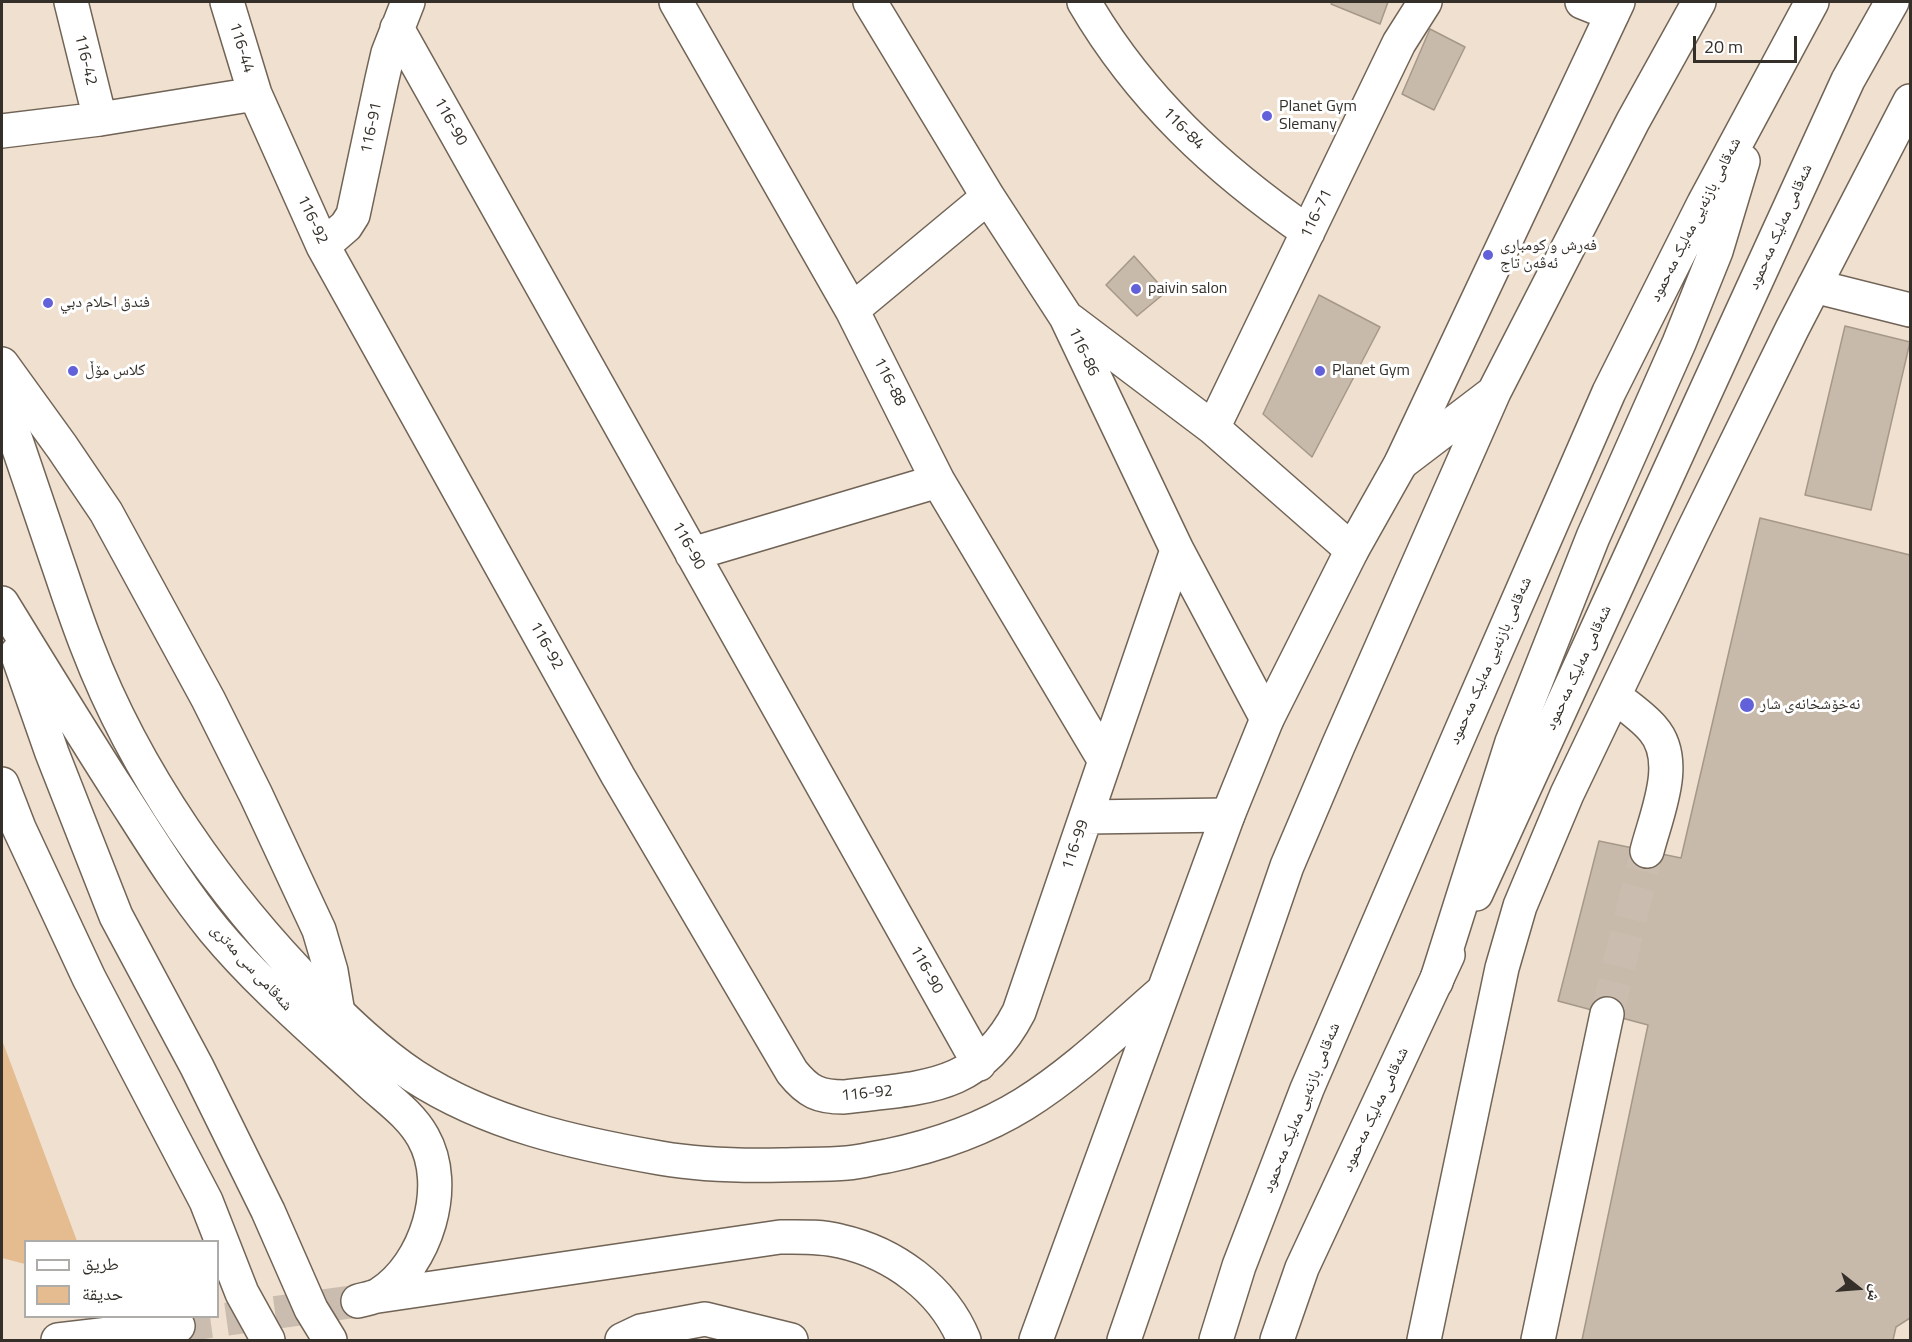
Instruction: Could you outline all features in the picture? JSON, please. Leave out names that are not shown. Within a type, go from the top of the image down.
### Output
[{"type":"main road","name":"116-42","points":[[70,2],[100,119]]},
{"type":"main road","name":"116-44","points":[[226,2],[255,94]]},
{"type":"main road","name":"116-88","points":[[676,2],[852,310],[939,481],[1105,761]]},
{"type":"main road","name":"116-86","points":[[870,2],[988,197],[1066,317],[1177,550],[1268,719]]},
{"type":"main road","name":"116-84","points":[[1084,2],[1124,62],[1168,116],[1219,165],[1308,232]]},
{"type":"main road","name":"116-71","points":[[1213,428],[1399,43],[1425,2]]},
{"type":"main road","points":[[1036,1341],[1228,815],[1268,719],[1352,550],[1401,463],[1615,8],[1582,2]]},
{"type":"main road","points":[[1124,1341],[1287,866],[1342,735],[1494,392],[1633,121],[1699,2]]},
{"type":"main road","name":"شەقامی بازنەیی مەلیک مەحمود","points":[[1216,1341],[1239,1266],[1307,1089],[1609,392],[1699,214],[1812,2]]},
{"type":"main road","name":"شەقامی مەلیک مەحمود","points":[[1277,1341],[1302,1268],[1436,982],[1848,80],[1892,2]]},
{"type":"main road","name":"116-91","points":[[323,246],[346,226],[353,215],[382,79],[403,15]]},
{"type":"main road","name":"116-90","points":[[403,15],[692,554],[979,1064]]},
{"type":"main road","points":[[1436,982],[1512,742],[1593,537],[1660,386],[1716,251],[1768,84]]},
{"type":"main road","points":[[2,131],[100,119],[255,94]]},
{"type":"main road","name":"116-92","points":[[255,94],[323,246],[618,776],[792,1072],[808,1089],[829,1097],[915,1088]]},
{"type":"main road","points":[[1424,1341],[1502,968],[1520,906],[1567,794],[1614,696],[1814,286],[1911,101]]},
{"type":"main road","points":[[852,310],[988,197]]},
{"type":"main road","points":[[1814,286],[1911,310]]},
{"type":"main road","points":[[1066,317],[1213,428],[1352,550]]},
{"type":"main road","points":[[2,364],[106,512],[208,699],[319,930],[331,971],[338,1013]]},
{"type":"main road","points":[[1401,463],[1494,392]]},
{"type":"main road","points":[[2,399],[87,648],[138,754],[176,816],[217,876],[262,932],[338,1013],[379,1051],[417,1077],[496,1117],[531,1130],[594,1146],[688,1163],[764,1166],[850,1163],[916,1150],[966,1134],[1021,1106],[1063,1078],[1163,991]]},
{"type":"main road","points":[[692,554],[939,481]]},
{"type":"main road","name":"116-99","points":[[915,1088],[937,1084],[959,1076],[979,1064],[1002,1040],[1019,1012],[1177,550]]},
{"type":"main road","name":"شەقامی سی مەتری","points":[[2,603],[145,832],[178,882],[214,930],[254,975],[296,1016],[404,1112],[424,1137],[434,1174],[435,1194],[431,1219],[423,1243],[410,1265],[393,1284],[368,1298],[780,1238],[810,1236],[838,1240],[867,1249],[894,1262],[917,1278],[939,1299],[957,1322],[964,1341]]},
{"type":"main road","points":[[2,610],[52,753],[116,916],[197,1067],[268,1211],[311,1309],[330,1341]]},
{"type":"main road","points":[[1614,696],[1653,729],[1666,754],[1665,781],[1647,851]]},
{"type":"main road","points":[[2,784],[19,828],[84,967],[206,1201],[242,1293],[268,1341]]},
{"type":"main road","points":[[1086,818],[1228,815]]},
{"type":"main road","points":[[1538,1341],[1607,1014]]},
{"type":"main road","points":[[1296,1341],[1302,1268]]},
{"type":"main road","points":[[622,1341],[641,1331],[705,1319],[791,1341]]},
{"type":"main road","points":[[58,1341],[178,1326]]},
{"type":"green space","points":[[2,1040],[77,1240],[24,1240],[24,1264],[2,1258]]},
{"type":"building","points":[[1332,2],[1388,2],[1380,24],[1331,4]]},
{"type":"building","points":[[1430,29],[1465,47],[1434,110],[1402,94]]},
{"type":"building","name":"paivin salon","points":[[1134,256],[1166,292],[1137,316],[1106,285]]},
{"type":"building","name":"Planet Gym","points":[[1319,295],[1380,327],[1312,457],[1263,414]]},
{"type":"building","points":[[1845,326],[1910,342],[1871,510],[1805,495]]},
{"type":"building","points":[[1760,518],[1910,555],[1910,1318],[1896,1327],[1893,1340],[1582,1340],[1648,1025],[1558,1001],[1599,841],[1681,858]]},
{"type":"tunnel","points":[[1607,1014],[1647,851]]},
{"type":"tunnel","points":[[178,1326],[358,1301]]},
{"type":"place","name":"Planet Gym Slemany","points":[[1267,116]]},
{"type":"place","name":"فەرش و کومباری ئەڤەن تاج","points":[[1488,255]]},
{"type":"place","name":"paivin salon","points":[[1136,289]]},
{"type":"place","name":"فندق احلام دبي","points":[[48,303]]},
{"type":"place","name":"کلاس مۆڵ","points":[[73,371]]},
{"type":"place","name":"Planet Gym","points":[[1320,371]]},
{"type":"place","name":"نەخۆشخانەی شار","points":[[1747,705]]}]
